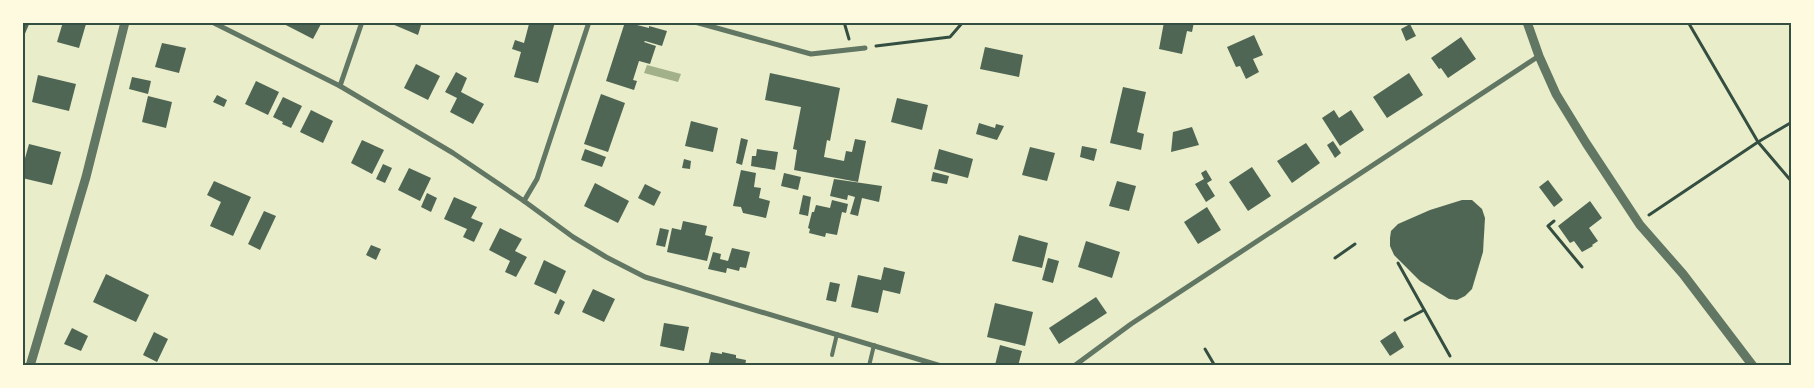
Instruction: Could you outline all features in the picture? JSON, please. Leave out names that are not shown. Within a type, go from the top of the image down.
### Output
[{"type":"street","points":[[30,366],[86,177],[125,22]]},
{"type":"street","points":[[212,22],[340,86],[452,153],[524,201],[573,238],[645,277],[941,366]]},
{"type":"street","points":[[340,86],[362,22]]},
{"type":"street","points":[[524,201],[537,179],[590,22]]},
{"type":"street","points":[[695,22],[811,54],[865,48]]},
{"type":"street","points":[[1527,22],[1539,56],[1556,94],[1640,225],[1683,274],[1753,366]]},
{"type":"street","points":[[1074,366],[1138,319],[1539,56]]},
{"type":"lane","points":[[832,355],[837,334]]},
{"type":"lane","points":[[869,366],[874,345]]},
{"type":"path","points":[[865,48],[950,37],[964,22]]},
{"type":"path","points":[[1688,22],[1758,142],[1792,182]]},
{"type":"path","points":[[1640,225],[1651,213],[1758,142],[1792,122]]},
{"type":"path","points":[[1554,221],[1548,226],[1582,267]]},
{"type":"path","points":[[1335,258],[1355,244]]},
{"type":"path","points":[[1398,263],[1450,356]]},
{"type":"path","points":[[1405,320],[1424,310]]},
{"type":"path","points":[[1206,349],[1215,366]]},
{"type":"shaded area","points":[[647,65],[681,74],[678,82],[644,73]]},
{"type":"building","points":[[22,22],[30,22],[24,36],[22,35]]},
{"type":"building","points":[[63,22],[86,24],[79,48],[57,42]]},
{"type":"building","points":[[280,22],[322,22],[313,39]]},
{"type":"building","points":[[393,22],[422,22],[418,35],[392,24]]},
{"type":"building","points":[[533,22],[555,22],[538,83],[514,77],[521,52],[512,49],[515,40],[524,43],[529,24]]},
{"type":"building","points":[[625,22],[667,31],[662,46],[644,42],[656,46],[650,64],[639,61],[633,80],[637,81],[634,90],[606,81]]},
{"type":"building","points":[[1164,22],[1194,22],[1192,32],[1187,31],[1182,54],[1159,49]]},
{"type":"building","points":[[1410,24],[1416,36],[1406,41],[1401,29]]},
{"type":"building","points":[[1254,35],[1263,55],[1253,59],[1259,72],[1246,79],[1240,66],[1236,67],[1227,47]]},
{"type":"building","points":[[1461,37],[1476,59],[1448,78],[1431,58]]},
{"type":"building","points":[[162,43],[186,48],[179,73],[155,67]]},
{"type":"building","points":[[985,47],[1023,55],[1019,77],[980,69]]},
{"type":"building","points":[[416,64],[440,76],[428,100],[404,88]]},
{"type":"building","points":[[456,72],[467,78],[461,92],[484,104],[473,124],[450,112],[457,98],[445,92]]},
{"type":"building","points":[[770,73],[840,88],[830,141],[827,140],[824,157],[844,161],[846,151],[852,152],[855,139],[866,141],[858,182],[794,170],[797,150],[793,149],[801,107],[765,100]]},
{"type":"building","points":[[1409,73],[1423,95],[1387,118],[1373,97]]},
{"type":"building","points":[[38,75],[76,84],[69,111],[32,102]]},
{"type":"building","points":[[132,77],[151,81],[148,94],[129,89]]},
{"type":"building","points":[[256,81],[279,92],[268,115],[245,104]]},
{"type":"building","points":[[1123,87],[1146,92],[1137,132],[1144,134],[1141,150],[1110,143]]},
{"type":"building","points":[[601,94],[625,103],[608,152],[584,144]]},
{"type":"building","points":[[217,95],[227,100],[224,107],[213,102]]},
{"type":"building","points":[[148,96],[172,102],[166,128],[142,122]]},
{"type":"building","points":[[283,97],[302,106],[291,128],[273,117]]},
{"type":"building","points":[[897,98],[928,105],[922,130],[891,122]]},
{"type":"building","points":[[311,110],[333,121],[323,143],[300,132]]},
{"type":"building","points":[[1334,110],[1339,118],[1351,110],[1364,130],[1340,146],[1322,118]]},
{"type":"building","points":[[691,121],[718,128],[713,152],[685,146]]},
{"type":"building","points":[[979,123],[995,128],[996,124],[1004,126],[997,140],[976,134]]},
{"type":"building","points":[[1192,127],[1199,145],[1171,152],[1173,132]]},
{"type":"building","points":[[741,138],[748,140],[742,165],[736,163]]},
{"type":"building","points":[[362,140],[384,150],[372,174],[351,163]]},
{"type":"building","points":[[1333,141],[1341,153],[1335,158],[1327,145]]},
{"type":"building","points":[[1306,143],[1320,163],[1292,183],[1277,161]]},
{"type":"building","points":[[29,144],[61,152],[52,185],[22,178],[22,169]]},
{"type":"building","points":[[1082,146],[1097,149],[1094,161],[1080,157]]},
{"type":"building","points":[[1030,147],[1055,153],[1047,181],[1022,175]]},
{"type":"building","points":[[585,149],[606,157],[602,167],[581,160]]},
{"type":"building","points":[[757,149],[778,152],[775,170],[751,166],[752,156],[756,156]]},
{"type":"building","points":[[939,149],[973,159],[968,178],[934,169]]},
{"type":"building","points":[[684,159],[691,161],[690,169],[682,168]]},
{"type":"building","points":[[383,164],[392,168],[385,183],[376,179]]},
{"type":"building","points":[[1252,167],[1271,196],[1248,211],[1229,182]]},
{"type":"building","points":[[409,168],[431,178],[420,201],[398,190]]},
{"type":"building","points":[[741,170],[756,173],[754,187],[761,188],[759,198],[770,201],[766,218],[743,213],[741,207],[733,206]]},
{"type":"building","points":[[1206,170],[1212,180],[1207,183],[1215,196],[1206,202],[1195,184],[1204,179],[1201,173]]},
{"type":"building","points":[[933,172],[949,176],[947,184],[931,181]]},
{"type":"building","points":[[784,173],[801,177],[798,190],[781,186]]},
{"type":"building","points":[[834,179],[882,186],[879,202],[862,198],[858,216],[850,214],[855,197],[848,195],[847,200],[830,196]]},
{"type":"building","points":[[1548,180],[1563,200],[1554,207],[1539,187]]},
{"type":"building","points":[[214,181],[251,197],[233,236],[210,226],[221,202],[207,195]]},
{"type":"building","points":[[1117,181],[1136,186],[1129,211],[1109,206]]},
{"type":"building","points":[[595,183],[629,201],[618,223],[584,206]]},
{"type":"building","points":[[645,184],[661,192],[654,206],[638,198]]},
{"type":"building","points":[[427,193],[437,198],[431,212],[421,207]]},
{"type":"building","points":[[803,195],[811,197],[808,216],[799,214]]},
{"type":"building","points":[[454,197],[477,207],[471,218],[483,223],[474,242],[463,237],[467,229],[444,219]]},
{"type":"building","points":[[832,200],[848,204],[846,213],[842,212],[837,235],[826,233],[825,237],[809,233],[810,229],[808,228],[812,212],[814,212],[816,205],[830,208]]},
{"type":"building","points":[[1462,200],[1472,200],[1482,209],[1485,218],[1483,252],[1472,289],[1465,296],[1457,300],[1449,299],[1420,281],[1394,255],[1390,246],[1390,238],[1391,231],[1398,224],[1430,210]]},
{"type":"building","points":[[1590,201],[1602,218],[1589,228],[1598,241],[1582,252],[1574,241],[1570,243],[1558,226]]},
{"type":"building","points":[[1207,207],[1221,230],[1198,244],[1184,222]]},
{"type":"building","points":[[264,211],[276,216],[260,250],[248,244]]},
{"type":"building","points":[[683,221],[707,226],[705,235],[713,237],[707,261],[667,252],[672,228],[681,230]]},
{"type":"building","points":[[500,228],[522,239],[515,251],[527,257],[516,277],[505,272],[510,261],[489,250]]},
{"type":"building","points":[[660,228],[669,230],[665,247],[656,245]]},
{"type":"building","points":[[1019,235],[1048,243],[1042,268],[1012,261]]},
{"type":"building","points":[[1086,241],[1120,252],[1112,278],[1078,267]]},
{"type":"building","points":[[371,245],[381,249],[376,260],[366,255]]},
{"type":"building","points":[[732,248],[750,252],[746,268],[740,267],[739,271],[727,268],[726,273],[708,269],[713,252],[721,254],[720,259],[728,261]]},
{"type":"building","points":[[1048,258],[1059,261],[1053,283],[1042,280]]},
{"type":"building","points":[[544,260],[566,271],[556,294],[534,284]]},
{"type":"building","points":[[884,267],[905,272],[900,294],[883,290],[878,313],[851,307],[858,275],[881,280]]},
{"type":"building","points":[[106,274],[149,295],[136,322],[93,302]]},
{"type":"building","points":[[830,282],[840,284],[836,302],[826,300]]},
{"type":"building","points":[[593,289],[615,299],[604,322],[582,312]]},
{"type":"building","points":[[1096,297],[1107,313],[1059,344],[1049,328]]},
{"type":"building","points":[[560,299],[565,302],[559,315],[554,313]]},
{"type":"building","points":[[995,303],[1033,312],[1025,346],[987,337]]},
{"type":"building","points":[[664,323],[689,327],[684,351],[660,346]]},
{"type":"building","points":[[72,328],[88,336],[81,351],[64,344]]},
{"type":"building","points":[[1395,331],[1404,347],[1390,356],[1380,341]]},
{"type":"building","points":[[154,332],[168,339],[157,362],[143,355]]},
{"type":"building","points":[[1000,345],[1022,351],[1018,366],[995,365]]},
{"type":"building","points":[[711,352],[736,355],[736,358],[746,360],[745,366],[708,366]]}]
